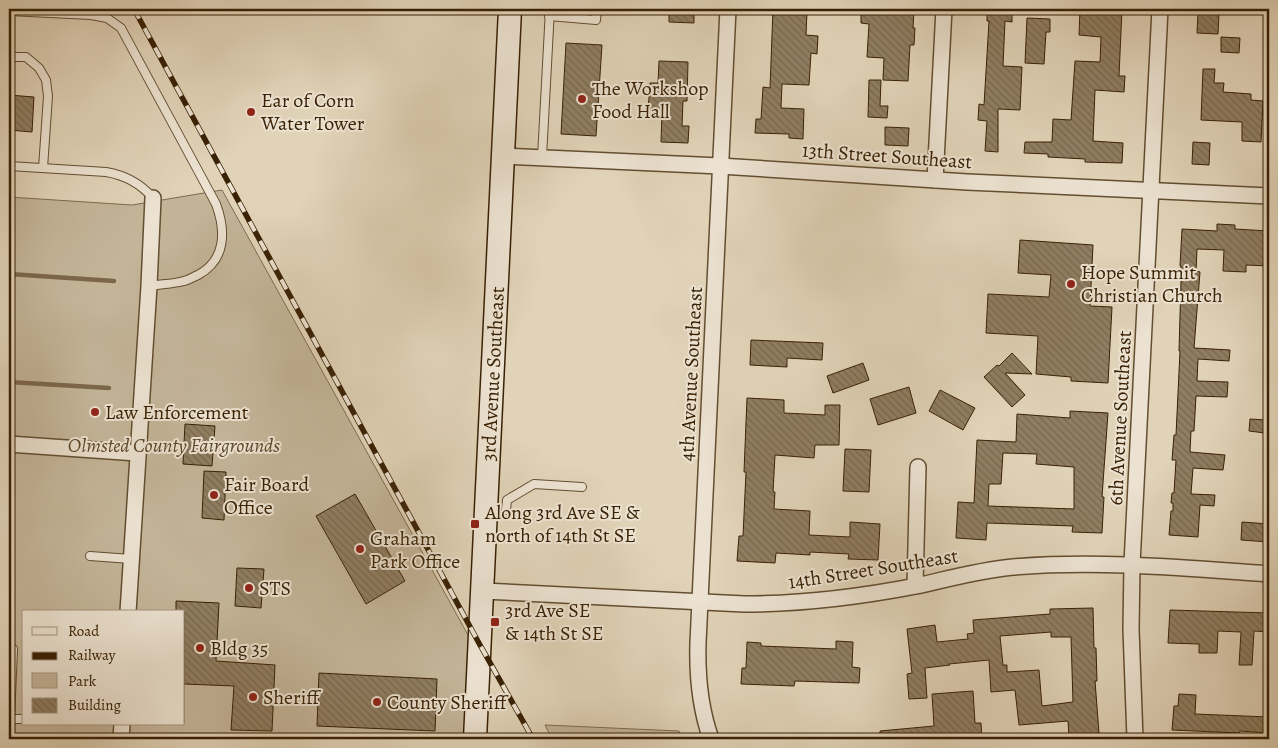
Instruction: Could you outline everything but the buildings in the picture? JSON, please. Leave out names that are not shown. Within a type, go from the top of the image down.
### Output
[{"type":"main road","name":"3rd Avenue Southeast","points":[[475,739],[510,9]]},
{"type":"street","name":"4th Avenue Southeast","points":[[711,739],[698,681],[698,643],[728,9]]},
{"type":"street","points":[[935,180],[944,9]]},
{"type":"street","name":"6th Avenue Southeast","points":[[1135,739],[1131,629],[1132,564],[1160,9]]},
{"type":"street","name":"13th Street Southeast","points":[[503,156],[1269,196]]},
{"type":"street","points":[[128,610],[153,198]]},
{"type":"street","points":[[9,444],[138,453]]},
{"type":"street","points":[[915,586],[918,467]]},
{"type":"street","name":"14th Street Southeast","points":[[483,590],[744,604],[808,602],[915,586],[968,574],[1011,568],[1076,564],[1132,564],[1269,574]]},
{"type":"street","points":[[121,739],[122,726]]},
{"type":"lane","points":[[542,158],[549,12],[596,20],[597,9]]},
{"type":"lane","points":[[9,11],[70,11],[107,18],[121,28],[216,204],[222,221],[222,237],[219,254],[206,270],[186,281],[149,286]]},
{"type":"lane","points":[[9,56],[26,58],[39,68],[46,80],[48,96],[43,168]]},
{"type":"lane","points":[[9,166],[106,172],[120,175],[146,190],[153,198]]},
{"type":"lane","points":[[506,510],[507,500],[534,484],[582,486]]},
{"type":"lane","points":[[90,556],[131,559]]},
{"type":"lane","points":[[9,648],[13,649],[10,719],[22,719]]},
{"type":"green space","name":"Olmsted County Fairgrounds","points":[[222,190],[473,644],[467,739],[9,739],[9,197],[132,205]]},
{"type":"green space","points":[[545,725],[679,731],[682,739],[552,739]]},
{"type":"waterway","points":[[9,274],[114,281]]},
{"type":"waterway","points":[[9,382],[109,388]]},
{"type":"railway","points":[[134,9],[533,739]]},
{"type":"place","name":"The Workshop Food Hall","points":[[582,99]]},
{"type":"place","name":"Ear of Corn Water Tower","points":[[251,112]]},
{"type":"place","name":"Hope Summit Christian Church","points":[[1071,284]]},
{"type":"place","name":"Law Enforcement","points":[[95,412]]},
{"type":"place","name":"Fair Board Office","points":[[214,495]]},
{"type":"place","name":"Along 3rd Ave SE & north of 14th St SE","points":[[475,524]]},
{"type":"place","name":"Graham Park Office","points":[[360,549]]},
{"type":"place","name":"STS","points":[[249,588]]},
{"type":"place","name":"3rd Ave SE & 14th St SE","points":[[495,622]]},
{"type":"place","name":"Bldg 35","points":[[200,648]]},
{"type":"place","name":"Sheriff","points":[[253,697]]},
{"type":"place","name":"County Sheriff","points":[[377,702]]}]
